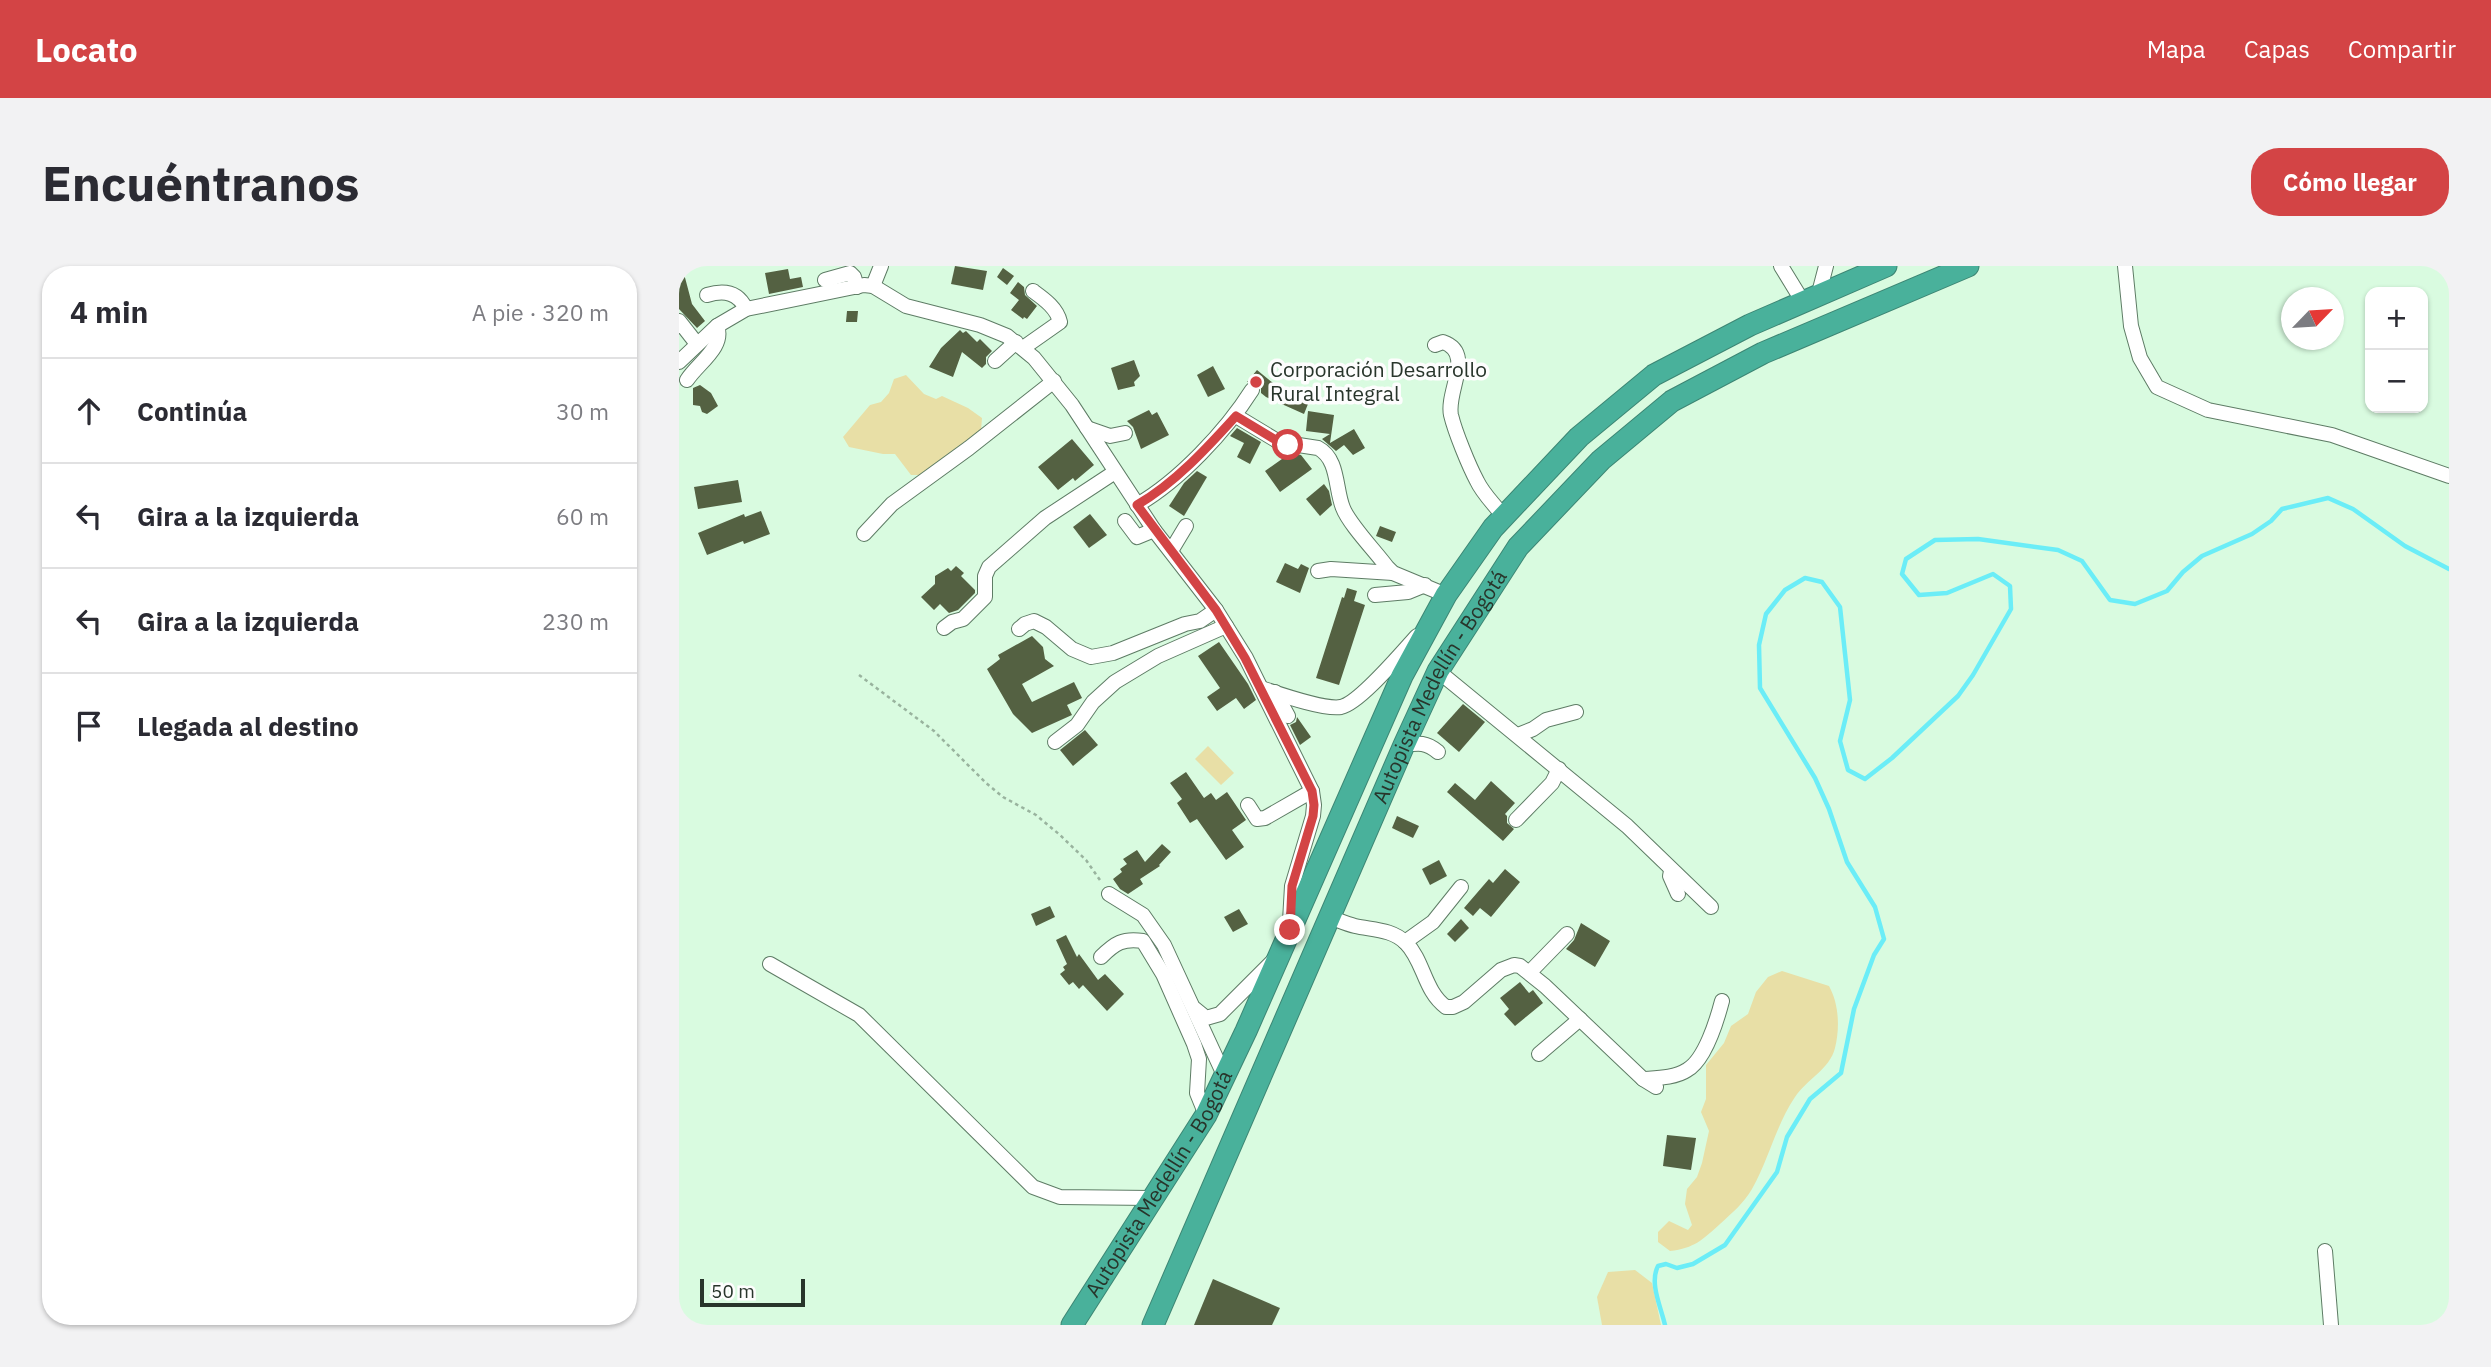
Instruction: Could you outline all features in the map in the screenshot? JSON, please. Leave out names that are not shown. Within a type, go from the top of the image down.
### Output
[{"type":"highway","name":"Autopista Medellín - Bogotá","points":[[1072,1325],[1206,1115],[1377,729],[1427,627],[1493,528],[1579,437],[1654,375],[1750,325],[1887,266]]},
{"type":"highway","name":"Autopista Medellín - Bogotá","points":[[1155,1324],[1404,745],[1439,671],[1518,547],[1601,460],[1672,401],[1763,353],[1968,266]]},
{"type":"street","points":[[873,286],[881,266]]},
{"type":"street","points":[[1781,266],[1812,298],[1820,289],[1826,266]]},
{"type":"street","points":[[2125,266],[2131,326],[2140,358],[2157,387],[2209,410],[2332,435],[2449,476]]},
{"type":"street","points":[[825,280],[850,273],[857,286]]},
{"type":"street","points":[[679,362],[688,340],[747,309],[857,286],[873,286],[906,306],[980,325],[1019,345],[1054,381],[1154,530],[1216,610],[1288,716]]},
{"type":"street","points":[[707,295],[724,291],[736,295],[747,309]]},
{"type":"street","points":[[995,361],[1060,322],[1058,315],[1033,291]]},
{"type":"street","points":[[679,321],[688,340]]},
{"type":"street","points":[[688,380],[695,368],[717,345],[720,333],[717,326]]},
{"type":"street","points":[[1435,345],[1443,342],[1451,344],[1458,352],[1460,361],[1451,392],[1451,414],[1477,483],[1503,516]]},
{"type":"street","points":[[865,534],[892,504],[1054,381]]},
{"type":"street","points":[[1137,505],[1170,481],[1217,438],[1236,416],[1252,390]]},
{"type":"street","points":[[1236,416],[1279,442],[1324,451],[1333,465],[1343,510],[1393,573]]},
{"type":"street","points":[[1087,428],[1110,436],[1125,433]]},
{"type":"street","points":[[944,628],[963,619],[985,597],[985,576],[989,567],[1052,513],[1115,472]]},
{"type":"street","points":[[1125,521],[1137,537],[1154,530]]},
{"type":"street","points":[[1171,551],[1186,526]]},
{"type":"street","points":[[1318,571],[1331,569],[1393,573],[1446,595]]},
{"type":"street","points":[[1375,595],[1408,592],[1425,585]]},
{"type":"street","points":[[1019,629],[1034,621],[1046,627],[1072,649],[1091,657],[1113,653],[1185,624],[1200,621],[1216,610]]},
{"type":"street","points":[[1055,742],[1077,725],[1093,702],[1115,681],[1159,656],[1226,626]]},
{"type":"street","points":[[1268,690],[1326,706],[1345,706],[1367,688],[1427,627]]},
{"type":"street","points":[[1439,671],[1627,827],[1677,882],[1711,907]]},
{"type":"street","points":[[1268,690],[1312,791],[1314,805],[1292,886],[1290,930]]},
{"type":"street","points":[[1518,735],[1546,720],[1576,712]]},
{"type":"street","points":[[1404,745],[1421,743],[1429,745],[1437,752]]},
{"type":"street","points":[[1515,820],[1552,783],[1559,769]]},
{"type":"street","points":[[1248,805],[1257,818],[1265,818],[1312,791]]},
{"type":"street","points":[[1405,942],[1433,922],[1461,887]]},
{"type":"street","points":[[1108,894],[1143,915],[1154,929],[1171,957],[1225,1077]]},
{"type":"street","points":[[1329,917],[1388,932],[1405,942],[1412,950],[1435,998],[1446,1007],[1464,1002],[1507,966],[1514,965],[1529,972],[1650,1083],[1692,1067],[1707,1044],[1722,1001]]},
{"type":"street","points":[[1529,972],[1567,934]]},
{"type":"street","points":[[1101,957],[1113,944],[1122,940],[1143,941],[1149,949],[1194,1044],[1199,1059],[1197,1093],[1206,1115]]},
{"type":"street","points":[[1194,1009],[1206,1018],[1220,1014],[1277,957]]},
{"type":"street","points":[[771,964],[859,1015],[1033,1187],[1060,1197],[1151,1198]]},
{"type":"street","points":[[1539,1054],[1580,1019]]},
{"type":"street","points":[[2325,1251],[2331,1325]]},
{"type":"path","points":[[859,675],[934,731],[1003,797],[1036,815],[1060,835],[1086,860],[1108,894]]},
{"type":"shaded area","points":[[906,375],[924,394],[936,399],[942,396],[982,418],[981,431],[921,475],[911,475],[895,454],[849,447],[843,437],[870,405],[881,402],[889,393],[894,379]]},
{"type":"shaded area","points":[[1208,746],[1234,773],[1221,785],[1195,759]]},
{"type":"shaded area","points":[[1782,971],[1829,986],[1838,1016],[1835,1048],[1828,1062],[1788,1108],[1758,1178],[1745,1199],[1703,1239],[1686,1248],[1670,1251],[1658,1242],[1658,1232],[1669,1221],[1688,1230],[1692,1225],[1685,1204],[1687,1189],[1697,1177],[1702,1163],[1709,1131],[1701,1112],[1706,1099],[1706,1065],[1724,1043],[1731,1026],[1748,1014],[1756,992],[1768,977]]},
{"type":"shaded area","points":[[1635,1270],[1652,1283],[1661,1325],[1602,1325],[1597,1297],[1608,1272]]},
{"type":"building","points":[[955,266],[987,271],[983,290],[951,284]]},
{"type":"building","points":[[1003,268],[1014,276],[1007,285],[997,277]]},
{"type":"building","points":[[788,269],[790,279],[801,277],[803,287],[769,294],[765,273]]},
{"type":"building","points":[[679,270],[683,270],[692,304],[705,321],[697,328],[679,309]]},
{"type":"building","points":[[1018,282],[1024,287],[1025,295],[1037,306],[1027,319],[1011,310],[1019,300],[1010,293]]},
{"type":"building","points":[[847,311],[858,311],[857,322],[846,322]]},
{"type":"building","points":[[960,330],[963,333],[966,331],[977,342],[980,339],[992,351],[986,357],[986,364],[982,368],[962,352],[953,377],[929,367],[941,348]]},
{"type":"building","points":[[1134,360],[1140,376],[1134,382],[1135,386],[1118,390],[1111,368]]},
{"type":"building","points":[[1213,366],[1225,389],[1208,397],[1197,375]]},
{"type":"building","points":[[1257,370],[1273,383],[1310,399],[1304,414],[1266,397],[1261,393],[1261,386],[1257,382],[1247,382]]},
{"type":"building","points":[[700,385],[711,393],[718,406],[707,414],[702,412],[700,406],[693,405],[693,388]]},
{"type":"building","points":[[1149,410],[1152,415],[1157,412],[1169,435],[1141,449],[1133,427],[1127,421]]},
{"type":"building","points":[[1308,411],[1334,415],[1330,443],[1354,429],[1365,448],[1353,455],[1344,445],[1336,451],[1322,439],[1330,434],[1306,431]]},
{"type":"building","points":[[1237,428],[1261,442],[1250,464],[1237,457],[1244,443],[1230,436]]},
{"type":"building","points":[[1072,439],[1094,465],[1075,481],[1073,478],[1058,490],[1038,467]]},
{"type":"building","points":[[1289,454],[1292,457],[1301,455],[1312,469],[1280,492],[1265,471]]},
{"type":"building","points":[[1197,471],[1207,477],[1184,516],[1169,506],[1184,483]]},
{"type":"building","points":[[738,480],[742,502],[698,509],[694,487]]},
{"type":"building","points":[[1324,484],[1329,491],[1332,505],[1320,516],[1306,499]]},
{"type":"building","points":[[761,511],[770,534],[707,555],[698,533],[744,514],[745,517]]},
{"type":"building","points":[[1090,514],[1107,535],[1089,548],[1073,527]]},
{"type":"building","points":[[1380,526],[1396,532],[1392,542],[1376,536]]},
{"type":"building","points":[[1285,563],[1298,569],[1301,564],[1309,568],[1300,593],[1276,582]]},
{"type":"building","points":[[956,566],[964,573],[961,576],[975,593],[958,610],[949,613],[940,604],[934,610],[921,597],[935,584],[935,576],[948,568],[951,571]]},
{"type":"building","points":[[1347,588],[1357,591],[1354,601],[1365,605],[1339,685],[1316,678]]},
{"type":"building","points":[[1032,636],[1043,647],[1045,659],[1054,666],[1022,684],[1032,702],[1074,682],[1082,698],[1067,705],[1072,715],[1032,733],[1013,714],[987,669],[1000,659],[998,655]]},
{"type":"building","points":[[1219,642],[1256,700],[1244,709],[1236,698],[1217,711],[1207,697],[1220,688],[1198,656]]},
{"type":"building","points":[[1463,704],[1485,722],[1459,752],[1437,733]]},
{"type":"building","points":[[1297,717],[1311,737],[1300,745],[1290,725],[1296,722]]},
{"type":"building","points":[[1085,730],[1098,745],[1073,766],[1060,750]]},
{"type":"building","points":[[1186,772],[1204,798],[1211,793],[1216,800],[1227,792],[1246,820],[1232,830],[1244,847],[1226,860],[1197,819],[1190,823],[1177,803],[1182,799],[1170,783]]},
{"type":"building","points":[[1491,781],[1515,803],[1505,814],[1507,823],[1514,829],[1503,841],[1447,792],[1455,783],[1475,800]]},
{"type":"building","points":[[1397,816],[1419,826],[1413,838],[1392,828]]},
{"type":"building","points":[[1162,844],[1171,852],[1160,866],[1140,879],[1143,884],[1128,894],[1120,889],[1113,879],[1127,864],[1123,859],[1137,850],[1145,862]]},
{"type":"building","points":[[1439,860],[1447,876],[1430,885],[1422,869]]},
{"type":"building","points":[[1505,869],[1520,882],[1491,917],[1480,908],[1473,916],[1464,908],[1489,879],[1493,883]]},
{"type":"building","points":[[1050,906],[1055,917],[1036,926],[1031,914]]},
{"type":"building","points":[[1239,909],[1248,924],[1233,932],[1224,917]]},
{"type":"building","points":[[1461,919],[1469,928],[1455,942],[1447,934]]},
{"type":"building","points":[[1581,923],[1610,941],[1595,967],[1566,949],[1574,940]]},
{"type":"building","points":[[1066,935],[1077,957],[1079,954],[1098,980],[1105,974],[1124,994],[1107,1011],[1083,985],[1079,989],[1073,982],[1069,985],[1060,974],[1067,964],[1056,940]]},
{"type":"building","points":[[1520,982],[1529,993],[1533,990],[1543,1003],[1515,1026],[1504,1014],[1509,1009],[1500,998]]},
{"type":"building","points":[[1667,1135],[1696,1138],[1691,1170],[1663,1166]]},
{"type":"building","points":[[1213,1279],[1280,1308],[1272,1325],[1194,1325]]},
{"type":"waterway","points":[[1665,1325],[1655,1287],[1658,1266],[1666,1264],[1677,1268],[1693,1264],[1725,1245],[1777,1172],[1787,1137],[1810,1099],[1841,1073],[1854,1009],[1874,955],[1884,939],[1875,907],[1847,862],[1815,778],[1760,688],[1759,645],[1766,614],[1785,590],[1805,578],[1822,582],[1840,607],[1850,700],[1840,741],[1848,770],[1865,779],[1892,758],[1958,696],[2011,609],[2010,586],[1993,574],[1947,593],[1919,595],[1902,574],[1906,559],[1935,540],[1978,539],[2058,550],[2082,561],[2110,600],[2135,604],[2167,591],[2183,572],[2202,556],[2252,534],[2271,521],[2282,509],[2328,498],[2353,509],[2405,546],[2449,569]]},
{"type":"place","name":"Corporación Desarrollo Rural Integral","points":[[1256,382]]},
{"type":"route","points":[[1288,445],[1236,416],[1217,438],[1161,489],[1137,505],[1216,610],[1245,658],[1312,791],[1313,816],[1292,886],[1290,930]]}]
